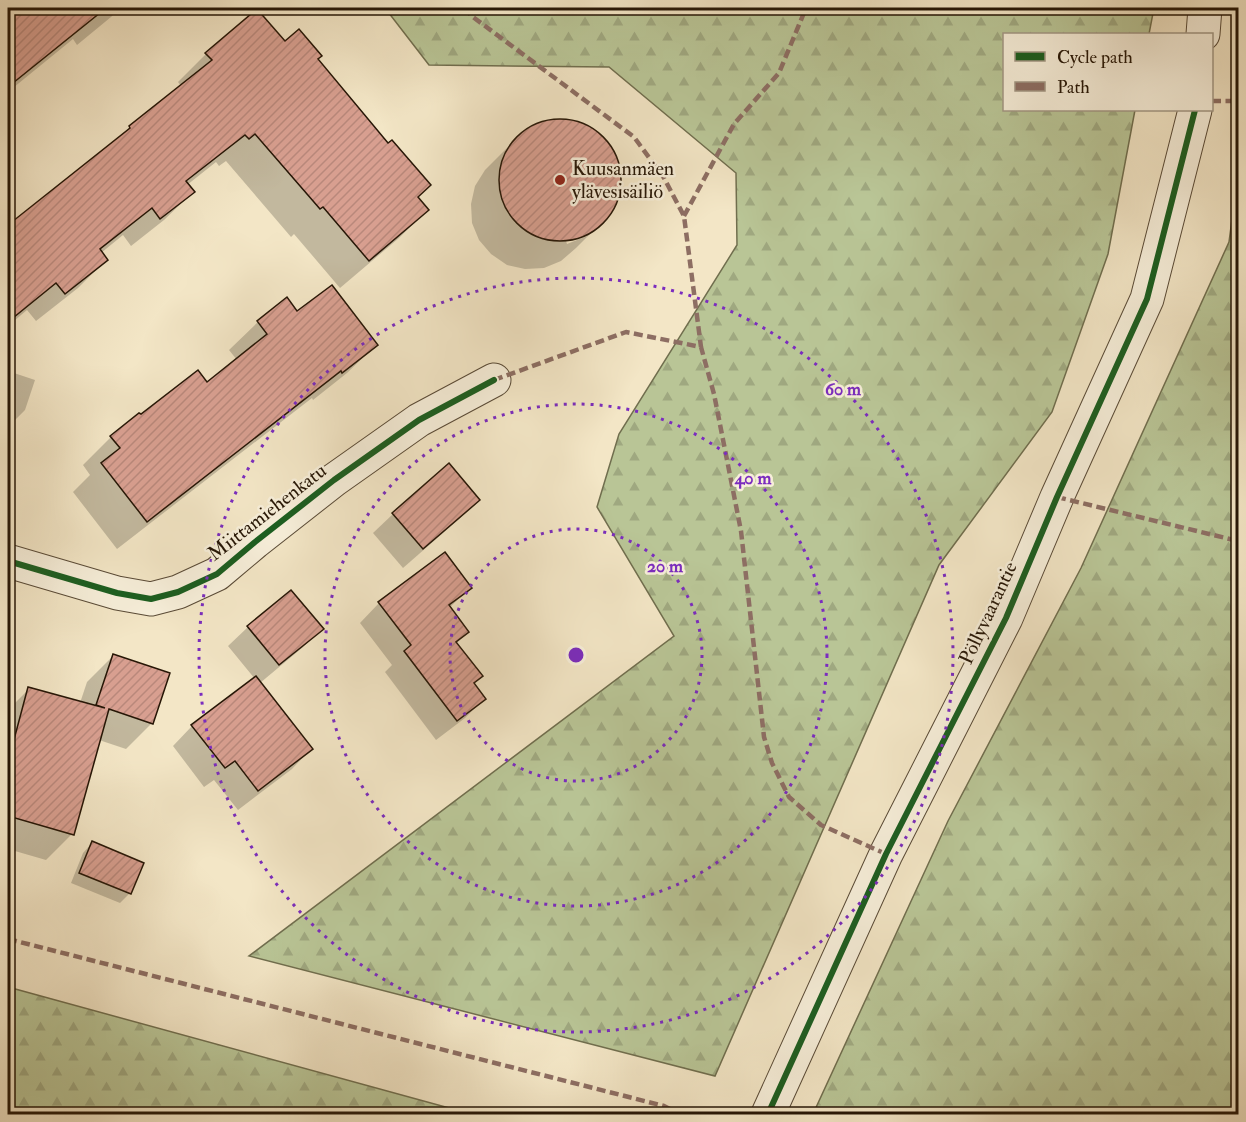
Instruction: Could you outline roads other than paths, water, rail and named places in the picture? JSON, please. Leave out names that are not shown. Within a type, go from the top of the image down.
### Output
[{"type":"street","points":[[1203,33],[1205,8]]},
{"type":"street","name":"Pöllyvaarantie","points":[[768,1114],[886,854],[1006,618],[1147,299],[1195,111]]},
{"type":"street","name":"Miittamiehenkatu","points":[[8,561],[117,593],[151,599],[178,592],[217,574],[334,480],[419,420],[494,380]]},
{"type":"place","name":"Kuusanmäen ylävesisäiliö","points":[[560,180]]}]
